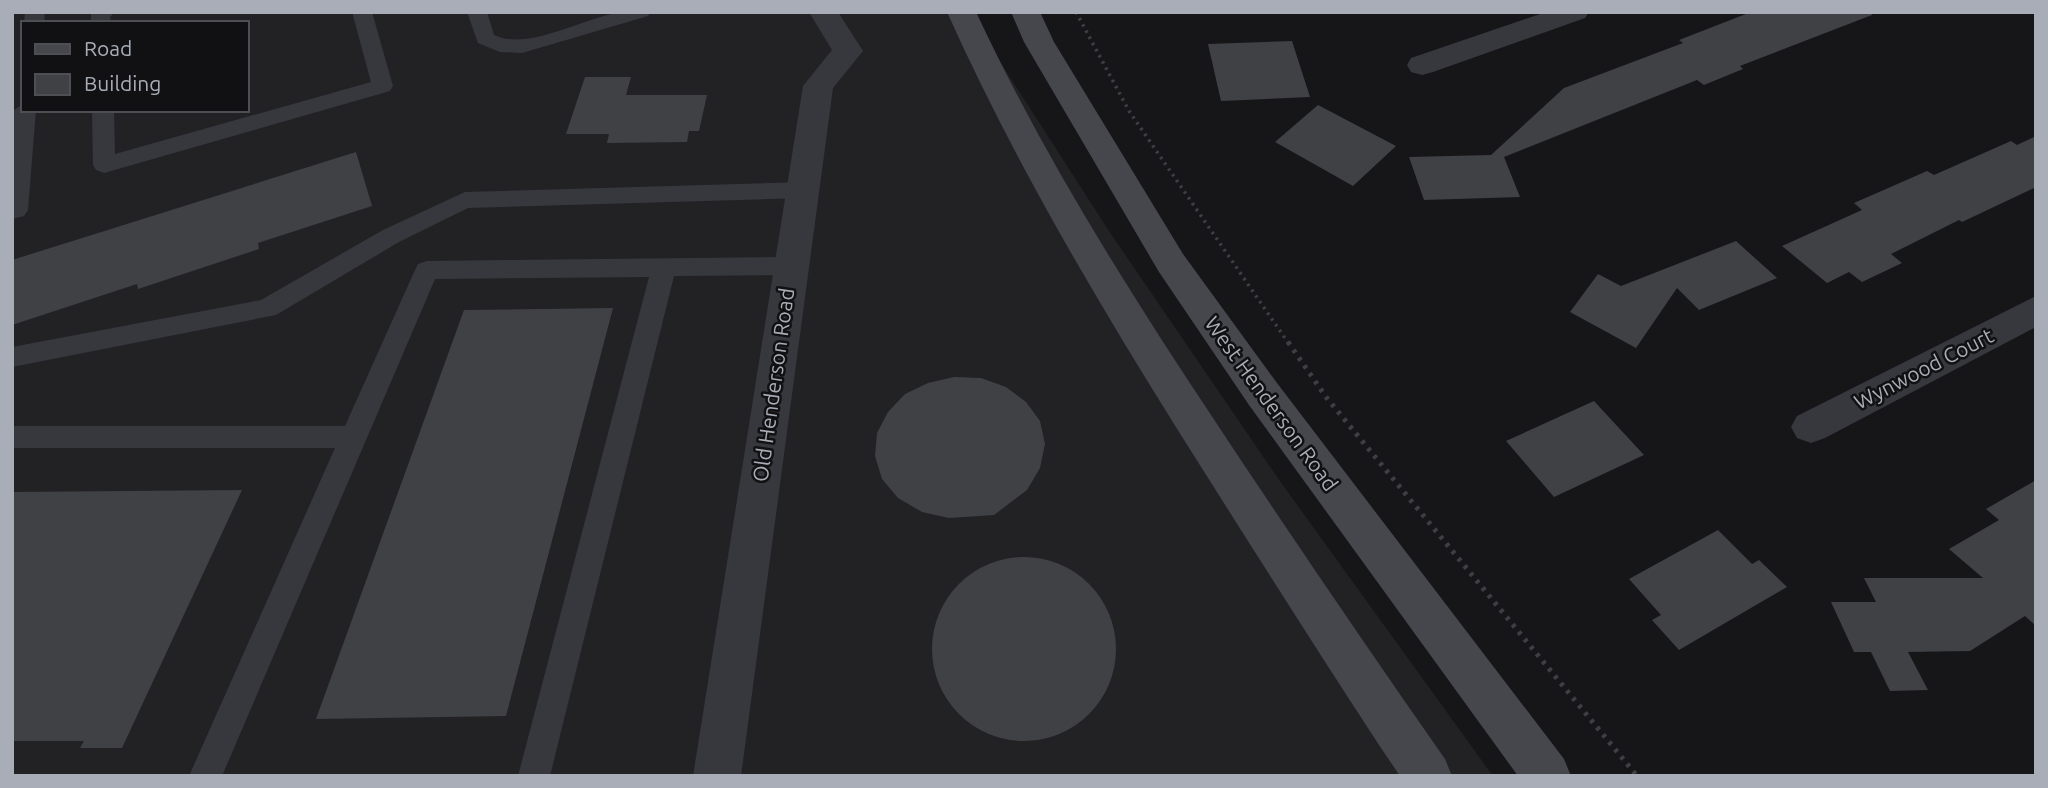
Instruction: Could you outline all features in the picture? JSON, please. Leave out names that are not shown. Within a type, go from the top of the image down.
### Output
[{"type":"main road","points":[[961,12],[1032,158],[1100,277],[1315,611],[1428,776]]},
{"type":"main road","name":"West Henderson Road","points":[[1025,12],[1039,42],[1171,263],[1335,492],[1547,776]]},
{"type":"street","name":"Old Henderson Road","points":[[717,776],[818,86],[848,51],[823,12]]},
{"type":"street","points":[[1422,65],[1576,12]]},
{"type":"street","name":"Wynwood Court","points":[[1811,427],[2036,310]]},
{"type":"lane","points":[[103,112],[104,164],[383,86],[362,12]]},
{"type":"lane","points":[[477,12],[485,39],[500,46],[522,47],[579,21],[641,12]]},
{"type":"lane","points":[[12,211],[16,210],[25,112]]},
{"type":"lane","points":[[12,357],[267,308],[391,236],[465,200],[803,190]]},
{"type":"lane","points":[[205,776],[428,270],[792,266]]},
{"type":"lane","points":[[534,776],[664,267]]},
{"type":"lane","points":[[12,437],[354,437]]},
{"type":"path","points":[[1076,12],[1129,111],[1326,397],[1637,776]]},
{"type":"shaded area","points":[[12,12],[968,12],[1109,231],[1282,484],[1493,776],[12,776]]},
{"type":"building","points":[[1751,12],[1872,12],[1872,15],[1740,66],[1743,69],[1704,85],[1697,80],[1504,157],[1520,197],[1424,200],[1409,157],[1491,155],[1564,88],[1683,43],[1679,40]]},
{"type":"building","points":[[1292,41],[1310,97],[1221,101],[1208,44]]},
{"type":"building","points":[[585,77],[631,77],[626,95],[707,95],[699,131],[689,131],[687,142],[607,143],[609,134],[566,134]]},
{"type":"building","points":[[1318,105],[1396,146],[1353,186],[1275,142]]},
{"type":"building","points":[[2036,136],[2036,187],[1962,222],[1959,220],[1891,254],[1902,263],[1862,282],[1849,272],[1827,283],[1782,246],[1862,210],[1854,203],[1927,171],[1934,175],[2011,141],[2017,145]]},
{"type":"building","points":[[356,152],[372,206],[258,243],[259,249],[138,289],[137,284],[12,325],[12,260]]},
{"type":"building","points":[[1736,241],[1777,278],[1699,310],[1677,288],[1636,348],[1570,312],[1598,274],[1621,286]]},
{"type":"building","points":[[613,308],[506,716],[316,719],[464,310]]},
{"type":"building","points":[[954,377],[981,378],[1006,387],[1026,402],[1040,421],[1045,444],[1040,468],[1027,490],[994,515],[949,518],[922,512],[898,498],[882,479],[875,456],[877,433],[888,412],[905,394],[928,383]]},
{"type":"building","points":[[1594,401],[1644,455],[1554,497],[1506,441]]},
{"type":"building","points":[[2036,480],[2036,626],[2025,616],[1970,651],[1908,652],[1928,690],[1890,691],[1871,652],[1854,652],[1831,602],[1876,602],[1864,578],[1983,578],[1949,549],[1999,520],[1986,509]]},
{"type":"building","points":[[242,490],[122,748],[80,748],[84,741],[12,741],[12,492]]},
{"type":"building","points":[[1718,530],[1752,564],[1759,560],[1787,587],[1679,650],[1652,620],[1661,615],[1629,579]]},
{"type":"building","points":[[1024,557],[1059,564],[1075,572],[1089,584],[1101,598],[1109,614],[1116,649],[1109,684],[1101,700],[1089,714],[1075,726],[1059,734],[1024,741],[989,734],[973,726],[959,714],[947,700],[939,684],[932,649],[939,614],[947,598],[959,584],[973,572],[989,564]]}]
